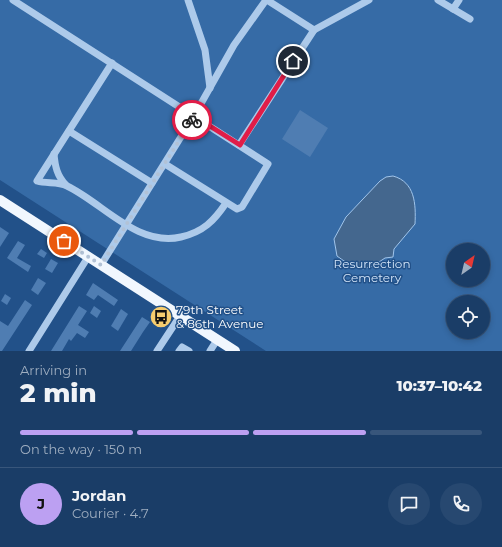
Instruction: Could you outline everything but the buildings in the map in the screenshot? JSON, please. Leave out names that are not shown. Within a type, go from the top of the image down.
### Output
[{"type":"main road","points":[[0,200],[231,350]]},
{"type":"street","points":[[13,0],[266,162],[268,167],[240,208],[234,208],[165,164]]},
{"type":"street","points":[[188,0],[205,50],[210,88]]},
{"type":"street","points":[[101,265],[165,164],[241,34],[266,0],[314,30]]},
{"type":"street","points":[[240,145],[314,30],[369,0]]},
{"type":"street","points":[[438,0],[470,19]]},
{"type":"street","points":[[453,9],[458,0]]},
{"type":"street","points":[[66,185],[48,184],[37,181],[112,63]]},
{"type":"street","points":[[69,131],[152,183]]},
{"type":"street","points":[[54,153],[56,170],[61,180],[66,185],[126,224],[152,237],[175,239],[200,232],[218,216],[226,203]]},
{"type":"street","points":[[29,351],[88,257]]},
{"type":"street","points":[[157,351],[180,316]]},
{"type":"street","points":[[210,351],[217,340]]},
{"type":"street","points":[[179,351],[182,347],[189,351]]},
{"type":"green space","name":"Resurrection Cemetery","points":[[0,0],[502,0],[502,351],[266,351],[0,180]]},
{"type":"shaded area","points":[[393,176],[406,183],[413,195],[415,224],[394,249],[393,257],[385,258],[373,266],[363,269],[344,261],[337,256],[334,239],[346,217],[380,181],[386,177]]},
{"type":"way so far","points":[[64,241],[101,265],[192,120]]},
{"type":"place","name":"79th Street & 86th Avenue","points":[[161,317]]},
{"type":"route","points":[[192,120],[194,116],[240,145],[293,61]]}]
